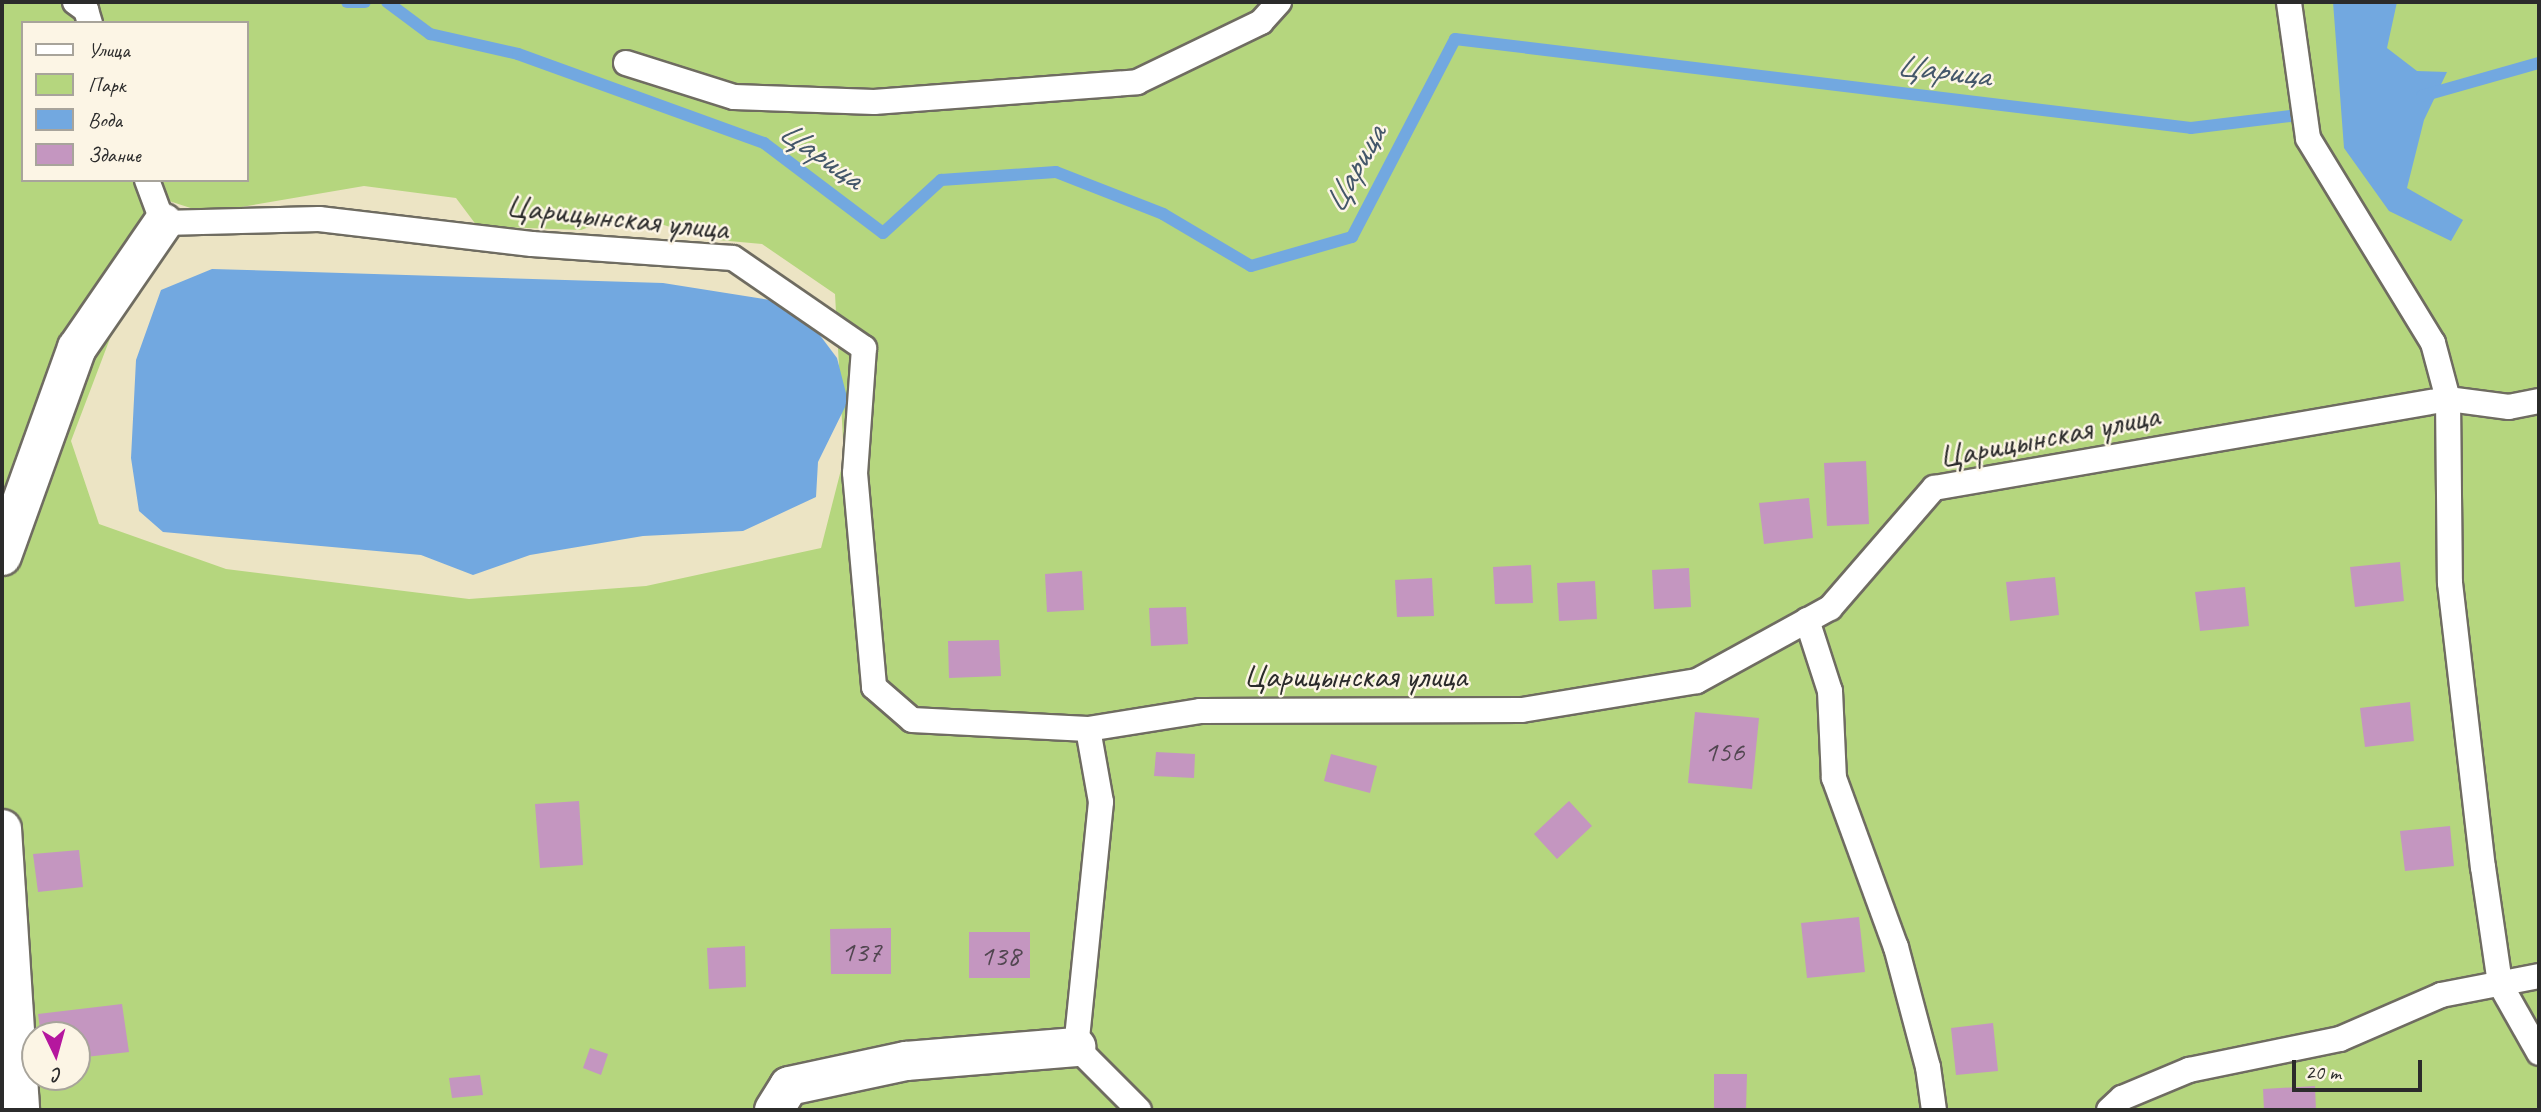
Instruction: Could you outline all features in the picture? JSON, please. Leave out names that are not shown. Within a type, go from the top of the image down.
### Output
[{"type":"street","points":[[2,556],[77,348],[163,223]]},
{"type":"street","points":[[2,830],[20,1110]]},
{"type":"street","points":[[774,1110],[789,1086],[906,1061],[1076,1048]]},
{"type":"lane","points":[[75,2],[86,10],[89,21]]},
{"type":"lane","points":[[626,63],[734,97],[874,102],[1137,82],[1261,22],[1279,2]]},
{"type":"lane","points":[[2288,2],[2308,138],[2433,343],[2448,399],[2450,583],[2500,984],[2539,1053]]},
{"type":"lane","points":[[148,182],[163,223]]},
{"type":"lane","name":"Царицынская улица","points":[[163,223],[319,219],[532,244],[733,258],[864,348],[855,473],[874,687],[912,720],[1088,729],[1200,711],[1522,710],[1697,681],[1830,608],[1934,488],[2448,399],[2509,407]]},
{"type":"lane","points":[[2509,407],[2539,401]]},
{"type":"lane","points":[[2509,407],[2539,418]]},
{"type":"lane","points":[[1807,620],[1829,691],[1834,778],[1896,947],[1928,1068],[1934,1110]]},
{"type":"lane","points":[[1088,729],[1101,802],[1076,1048],[1139,1110]]},
{"type":"lane","points":[[2109,1110],[2122,1098],[2189,1070],[2340,1039],[2441,995],[2539,976]]},
{"type":"green space","points":[[2,2],[2539,2],[2539,1110],[2,1110]],"holes":[[[364,186],[456,198],[477,226],[581,230],[627,213],[707,239],[762,244],[835,294],[844,458],[821,548],[646,586],[469,599],[226,569],[99,524],[71,441],[163,199],[206,213]]]},
{"type":"water","points":[[2333,2],[2397,2],[2387,48],[2417,71],[2447,72],[2424,120],[2407,188],[2463,220],[2451,241],[2389,211],[2344,148]]},
{"type":"water","points":[[212,269],[663,283],[770,300],[810,322],[837,358],[848,401],[818,462],[816,497],[743,531],[643,536],[530,555],[473,575],[421,555],[163,532],[139,511],[131,458],[136,360],[161,290]]},
{"type":"building","points":[[1866,461],[1869,524],[1827,526],[1824,463]]},
{"type":"building","points":[[1809,498],[1813,538],[1764,544],[1759,503]]},
{"type":"building","points":[[2400,562],[2404,601],[2355,607],[2350,567]]},
{"type":"building","points":[[1531,565],[1533,603],[1495,604],[1493,567]]},
{"type":"building","points":[[1689,568],[1691,607],[1654,609],[1652,570]]},
{"type":"building","points":[[1082,571],[1084,610],[1047,612],[1045,574]]},
{"type":"building","points":[[2055,577],[2059,615],[2010,621],[2006,582]]},
{"type":"building","points":[[1432,578],[1434,616],[1397,617],[1395,580]]},
{"type":"building","points":[[1595,581],[1597,619],[1559,621],[1557,583]]},
{"type":"building","points":[[2245,587],[2249,626],[2200,631],[2195,592]]},
{"type":"building","points":[[1186,607],[1188,644],[1151,646],[1149,608]]},
{"type":"building","points":[[999,640],[1001,676],[949,678],[948,641]]},
{"type":"building","points":[[2410,702],[2414,741],[2365,747],[2360,708]]},
{"type":"building","points":[[1695,712],[1759,718],[1752,789],[1688,783]]},
{"type":"building","points":[[1156,752],[1195,754],[1194,778],[1154,776]]},
{"type":"building","points":[[1331,754],[1377,766],[1370,793],[1324,781]]},
{"type":"building","points":[[579,801],[583,865],[540,868],[535,804]]},
{"type":"building","points":[[1569,801],[1592,826],[1557,859],[1534,834]]},
{"type":"building","points":[[2450,826],[2454,866],[2405,871],[2400,831]]},
{"type":"building","points":[[79,850],[83,887],[38,892],[33,854]]},
{"type":"building","points":[[1859,917],[1865,972],[1807,978],[1801,923]]},
{"type":"building","points":[[891,928],[891,974],[831,974],[830,929]]},
{"type":"building","points":[[969,932],[1030,932],[1030,978],[969,978]]},
{"type":"building","points":[[745,946],[746,987],[709,989],[707,948]]},
{"type":"building","points":[[122,1004],[129,1052],[91,1056],[91,1021],[39,1021],[38,1014]]},
{"type":"building","points":[[1993,1023],[1998,1071],[1956,1075],[1951,1028]]},
{"type":"building","points":[[590,1048],[608,1054],[601,1075],[583,1068]]},
{"type":"building","points":[[1714,1074],[1747,1074],[1746,1110],[1714,1110]]},
{"type":"building","points":[[480,1075],[483,1095],[452,1098],[449,1078]]},
{"type":"building","points":[[2315,1086],[2316,1110],[2264,1110],[2263,1089]]},
{"type":"waterway","name":"Царица","points":[[347,2],[365,2]]},
{"type":"waterway","name":"Царица","points":[[387,2],[430,34],[518,54],[764,143],[883,233],[941,180],[1056,172],[1163,214],[1251,266],[1352,237],[1455,39],[2191,128],[2290,116]]},
{"type":"waterway","name":"Царица","points":[[2422,96],[2539,63]]}]
